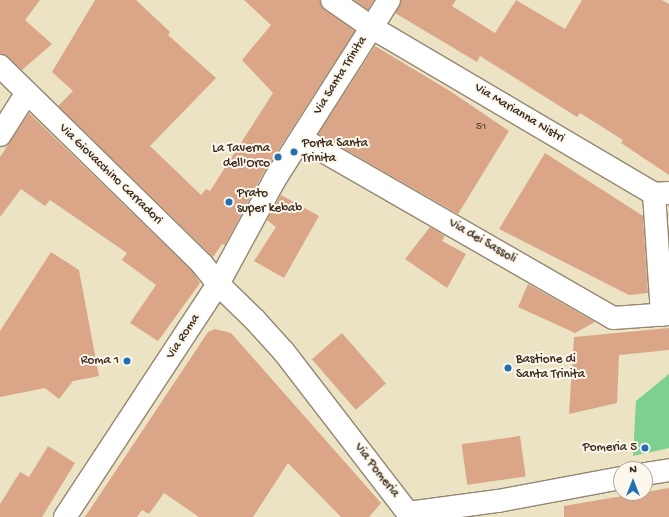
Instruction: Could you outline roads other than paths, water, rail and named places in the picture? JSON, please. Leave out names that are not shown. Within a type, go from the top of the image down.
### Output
[{"type":"street","name":"Via Marianna Nistri","points":[[332,0],[371,27],[662,194]]},
{"type":"street","name":"Via Santa Trinita","points":[[298,145],[389,0]]},
{"type":"street","name":"Via Giovacchino Carradori","points":[[0,66],[26,94],[202,264],[218,284]]},
{"type":"street","points":[[0,134],[26,94]]},
{"type":"street","name":"Via Roma","points":[[65,517],[218,284],[275,180],[298,145]]},
{"type":"street","name":"Via dei Sassoli","points":[[298,145],[613,318],[666,314]]},
{"type":"street","points":[[662,194],[666,314]]},
{"type":"street","name":"Via Pomeria","points":[[218,284],[284,352],[410,515],[498,501],[613,479]]},
{"type":"street","points":[[653,473],[669,470]]},
{"type":"place","name":"Porta Santa Trinita","points":[[294,152]]},
{"type":"place","name":"La Taverna dell'Orco","points":[[278,157]]},
{"type":"place","name":"Prato super kebab","points":[[229,202]]},
{"type":"place","name":"Roma 1","points":[[127,361]]},
{"type":"place","name":"Bastione di Santa Trinita","points":[[508,368]]},
{"type":"place","name":"Pomeria 5","points":[[645,448]]}]
